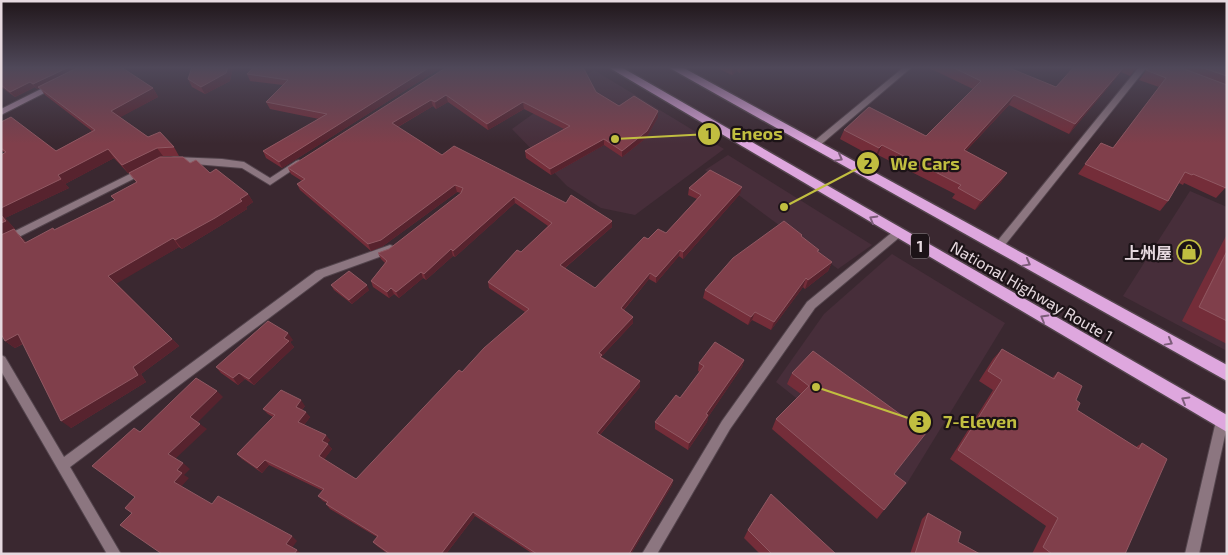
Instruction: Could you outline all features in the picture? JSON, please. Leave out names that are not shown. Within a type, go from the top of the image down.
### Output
[{"type":"highway","name":"National Highway Route 1","points":[[658,93],[1224,423]]},
{"type":"highway","name":"National Highway Route 1","points":[[721,93],[1227,374]]},
{"type":"street","points":[[1,112],[40,93]]},
{"type":"street","points":[[815,145],[877,93]]},
{"type":"street","points":[[998,247],[1122,93]]},
{"type":"street","points":[[164,160],[222,162],[244,166],[270,182],[311,155]]},
{"type":"street","points":[[1,242],[148,169]]},
{"type":"street","points":[[649,554],[726,424],[811,305],[898,233]]},
{"type":"street","points":[[62,466],[320,274],[387,251],[401,240]]},
{"type":"street","points":[[1,360],[114,554]]},
{"type":"street","points":[[1192,554],[1224,423]]},
{"type":"shaded area","points":[[562,93],[632,93],[724,149],[635,215],[601,208],[567,186],[512,129]]},
{"type":"shaded area","points":[[728,155],[872,245],[838,269],[705,170]]},
{"type":"shaded area","name":"上州屋","points":[[1190,191],[1227,207],[1227,351],[1123,296]]},
{"type":"shaded area","points":[[892,254],[1005,323],[906,485],[776,382],[824,314]]},
{"type":"building","points":[[46,93],[144,93],[111,111],[148,137],[160,132],[174,147],[157,148],[122,165],[108,149],[58,175],[61,179],[1,208],[1,155],[6,152],[1,148],[1,122],[11,117],[56,151],[95,130]]},
{"type":"building","points":[[275,93],[389,93],[279,162],[263,151],[327,114],[266,102]]},
{"type":"building","points":[[406,93],[597,93],[619,106],[634,96],[658,111],[647,131],[622,151],[604,139],[550,169],[525,151],[570,126],[523,102],[487,124],[446,95],[435,102],[431,100],[392,123],[442,155],[454,146],[566,203],[571,195],[612,221],[560,265],[595,288],[644,237],[648,239],[658,229],[666,233],[701,195],[689,188],[710,170],[742,187],[683,252],[680,250],[656,277],[650,273],[621,308],[633,317],[599,353],[602,355],[600,357],[640,381],[597,433],[673,480],[629,554],[537,554],[473,512],[441,554],[390,554],[373,542],[378,536],[326,504],[328,502],[318,496],[324,489],[265,460],[257,468],[237,454],[275,415],[263,409],[281,390],[301,400],[296,407],[306,412],[298,422],[326,435],[322,441],[328,444],[319,456],[356,479],[459,370],[462,372],[484,348],[529,309],[488,282],[517,250],[521,252],[552,223],[514,197],[424,274],[421,272],[396,292],[391,288],[387,292],[371,281],[387,261],[378,253],[389,249],[461,193],[463,188],[455,185],[381,240],[368,244],[297,184],[305,179],[288,168]]},
{"type":"building","points":[[969,93],[1102,93],[1075,124],[1014,95],[964,150],[1007,173],[981,201],[958,188],[961,185],[882,145],[879,148],[844,130],[869,107],[926,136]]},
{"type":"building","points":[[1155,93],[1227,93],[1226,188],[1185,172],[1168,201],[1085,164],[1101,143],[1113,148]]},
{"type":"building","points":[[160,157],[183,157],[190,163],[196,160],[210,173],[216,169],[248,194],[240,199],[242,201],[215,218],[175,240],[173,238],[108,276],[172,339],[133,367],[138,375],[61,421],[18,334],[5,341],[1,334],[1,235],[14,229],[25,243],[53,228],[54,230],[115,200],[111,196],[137,182],[129,173]]},
{"type":"building","points":[[1,215],[6,221],[1,223]]},
{"type":"building","points":[[784,221],[832,262],[808,280],[806,278],[774,322],[755,312],[751,317],[705,290],[733,258]]},
{"type":"building","points":[[1227,251],[1227,321],[1199,307]]},
{"type":"building","points":[[349,271],[367,285],[349,300],[331,285]]},
{"type":"building","points":[[268,321],[288,333],[284,338],[289,341],[249,379],[239,373],[233,378],[216,367]]},
{"type":"building","points":[[715,342],[744,360],[706,414],[708,415],[689,443],[655,422],[676,395],[680,398],[704,366],[699,363]]},
{"type":"building","points":[[1002,349],[1054,379],[1058,372],[1082,386],[1076,400],[1080,403],[1077,410],[1139,449],[1142,443],[1167,459],[1125,554],[1052,554],[1043,547],[1058,518],[958,450],[1002,380],[988,371]]},
{"type":"building","points":[[813,351],[926,433],[894,474],[906,483],[884,510],[776,419],[809,386],[792,373]]},
{"type":"building","points":[[196,378],[217,391],[190,417],[200,424],[168,454],[183,463],[177,470],[182,473],[174,482],[212,504],[218,496],[292,536],[286,544],[297,550],[294,554],[162,554],[120,525],[132,513],[125,508],[135,497],[92,466],[134,428],[140,432]]},
{"type":"building","points":[[771,494],[836,554],[772,554],[748,530]]},
{"type":"building","points":[[928,513],[961,532],[958,542],[980,554],[915,554]]},
{"type":"place","name":"Eneos","points":[[615,139]]},
{"type":"place","name":"We Cars","points":[[784,207]]},
{"type":"place","name":"上州屋","points":[[1189,252]]},
{"type":"place","name":"7-Eleven","points":[[816,387]]}]
